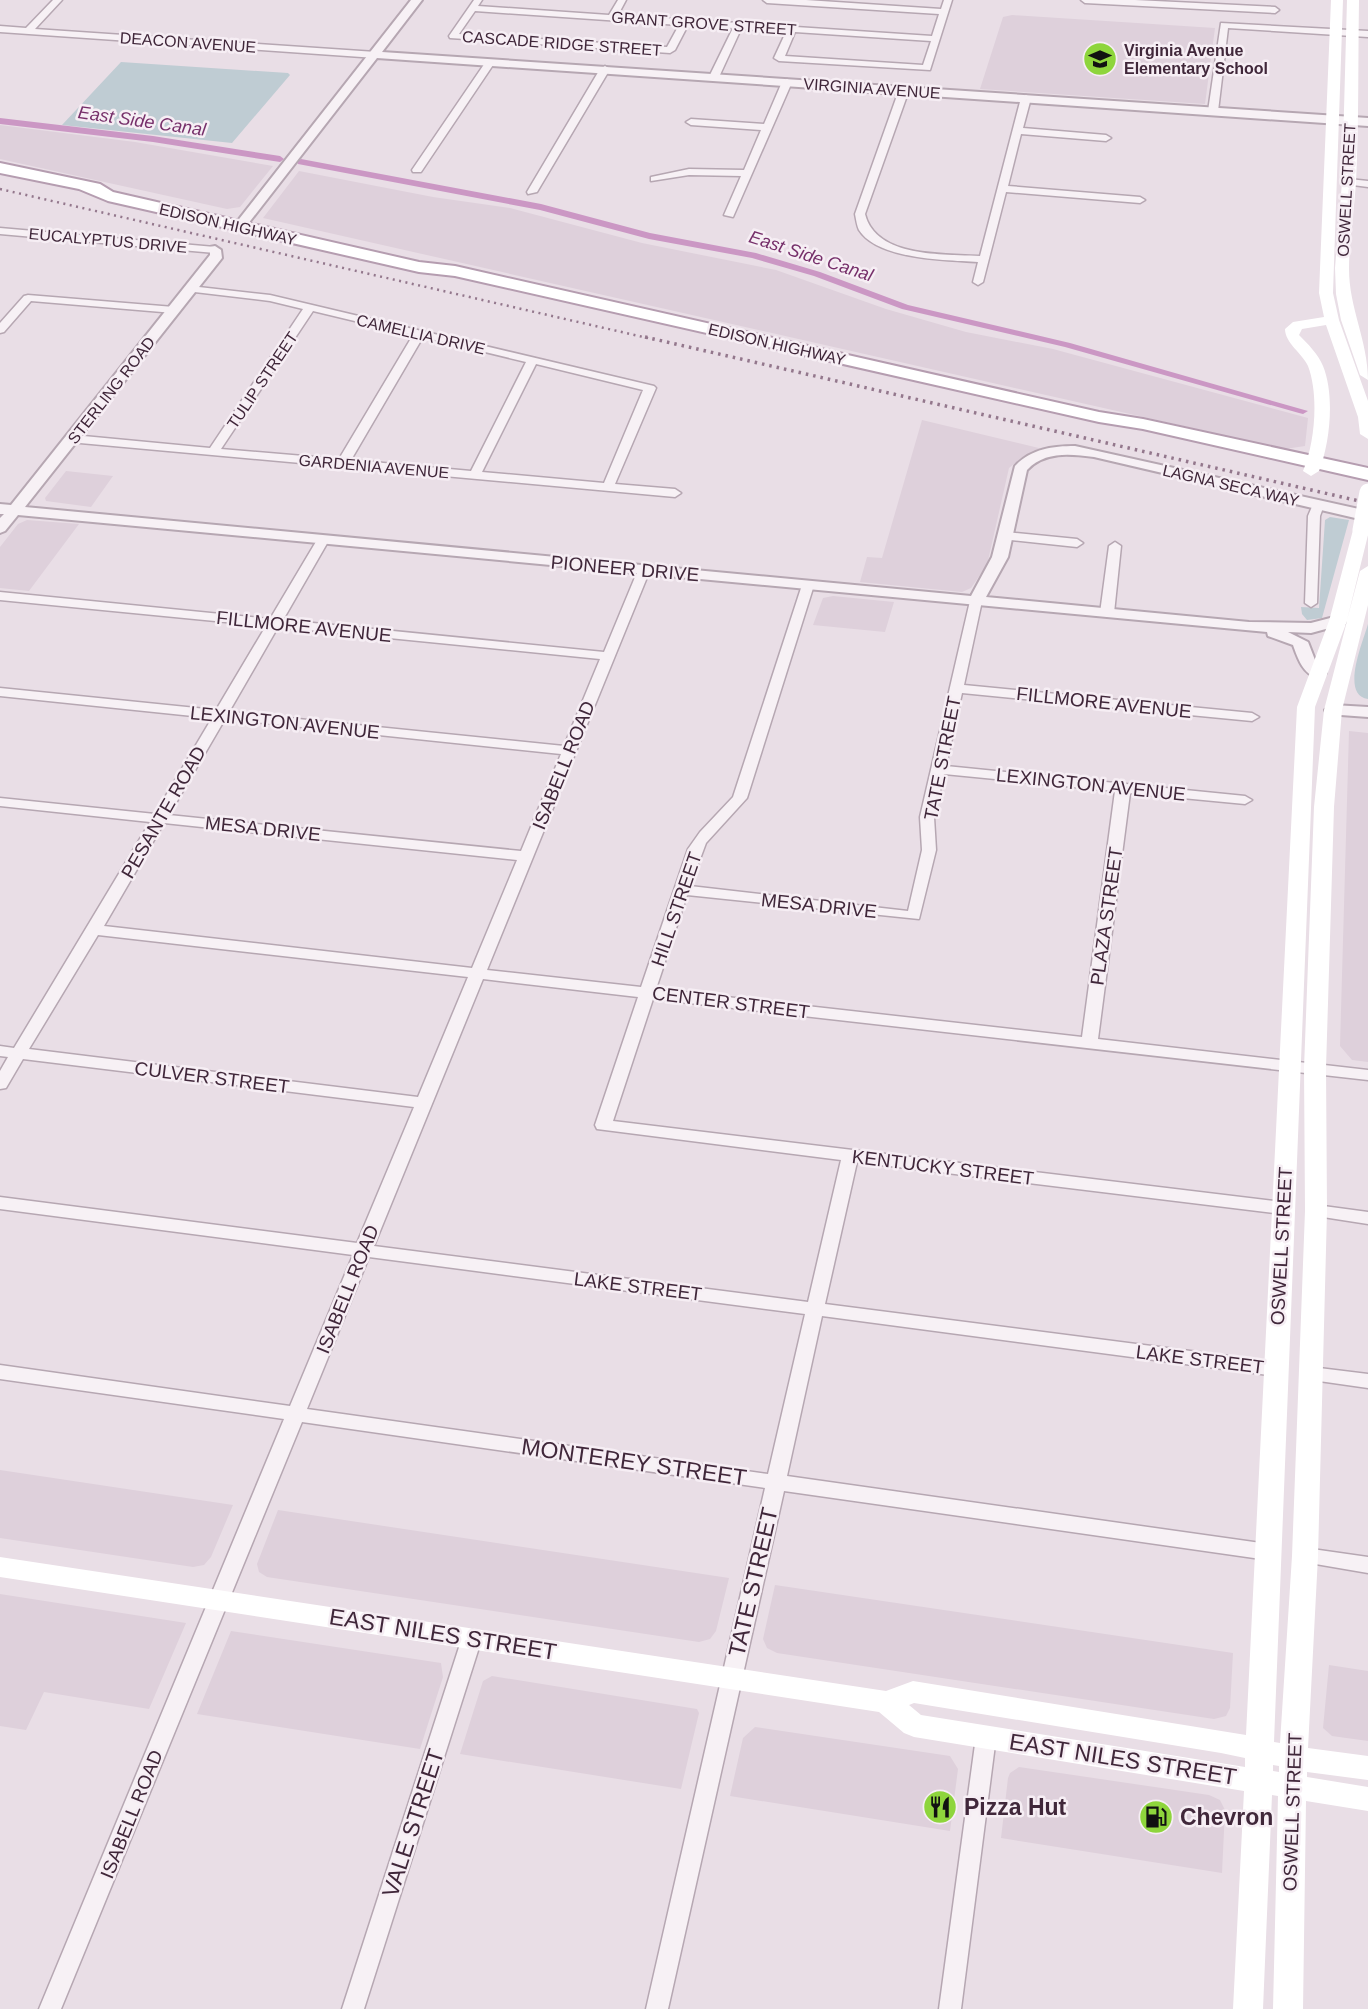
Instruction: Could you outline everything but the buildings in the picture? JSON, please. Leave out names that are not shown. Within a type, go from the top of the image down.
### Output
[{"type":"main road","name":"OSWELL STREET","points":[[1336,0],[1326,293],[1332,320],[1366,417],[1368,434]]},
{"type":"main road","name":"OSWELL STREET","points":[[1353,0],[1349,182],[1343,293],[1361,338],[1368,375]]},
{"type":"main road","name":"EDISON HIGHWAY","points":[[0,168],[85,187],[108,196],[242,223],[419,267],[455,271],[1098,417],[1138,431],[1314,467],[1368,474]]},
{"type":"main road","points":[[1328,198],[1337,231],[1345,235]]},
{"type":"main road","points":[[1314,467],[1319,378],[1315,366],[1292,335],[1292,329],[1298,325],[1332,320]]},
{"type":"main road","name":"EDISON HIGHWAY","points":[[1314,467],[1368,484]]},
{"type":"main road","name":"OSWELL STREET","points":[[1248,2009],[1306,707],[1338,621],[1364,523],[1368,492]]},
{"type":"main road","name":"OSWELL STREET","points":[[1287,2009],[1293,1758],[1305,1556],[1311,1374],[1316,1211],[1315,1068],[1324,807],[1333,710],[1368,571]]},
{"type":"main road","name":"EAST NILES STREET","points":[[0,1567],[886,1702],[913,1692],[1221,1741],[1293,1758],[1368,1768]]},
{"type":"main road","name":"EAST NILES STREET","points":[[886,1702],[914,1725],[1368,1799]]},
{"type":"street","points":[[28,31],[58,0]]},
{"type":"street","points":[[242,223],[417,0]]},
{"type":"street","points":[[612,17],[622,0]]},
{"type":"street","points":[[767,0],[859,3],[945,12]]},
{"type":"street","points":[[792,29],[779,58],[927,68],[948,0]]},
{"type":"street","points":[[1085,0],[1275,5],[1274,28]]},
{"type":"street","name":"GRANT GROVE STREET","points":[[475,4],[612,17],[936,39]]},
{"type":"street","name":"CASCADE RIDGE STREET","points":[[475,4],[453,36],[670,50],[685,22]]},
{"type":"street","points":[[1213,111],[1224,25],[1368,34]]},
{"type":"street","points":[[713,77],[738,26]]},
{"type":"street","name":"DEACON AVENUE","points":[[0,29],[376,55]]},
{"type":"street","name":"VIRGINIA AVENUE","points":[[376,55],[1368,122]]},
{"type":"street","points":[[417,170],[490,62]]},
{"type":"street","points":[[531,192],[605,69]]},
{"type":"street","points":[[729,215],[745,173],[787,82]]},
{"type":"street","points":[[904,90],[860,214],[861,225],[876,240],[900,250],[984,259]]},
{"type":"street","points":[[978,282],[1026,98]]},
{"type":"street","points":[[691,122],[766,127]]},
{"type":"street","points":[[1018,131],[1107,138]]},
{"type":"street","points":[[655,179],[689,172],[745,173]]},
{"type":"street","points":[[1349,182],[1368,184]]},
{"type":"street","points":[[1002,189],[1140,200]]},
{"type":"street","name":"EUCALYPTUS DRIVE","points":[[0,231],[215,250]]},
{"type":"street","name":"STERLING ROAD","points":[[0,528],[7,510],[73,439],[217,255],[215,250]]},
{"type":"street","name":"CAMELLIA DRIVE","points":[[190,289],[249,295],[310,307],[650,388],[608,487]]},
{"type":"street","points":[[0,330],[28,298],[174,310]]},
{"type":"street","name":"TULIP STREET","points":[[214,452],[310,307]]},
{"type":"street","points":[[343,463],[419,334]]},
{"type":"street","points":[[475,475],[533,360]]},
{"type":"street","name":"GARDENIA AVENUE","points":[[73,439],[676,493]]},
{"type":"street","name":"LAGNA SECA WAY","points":[[1005,536],[1020,469],[1024,463],[1050,452],[1094,453],[1318,505],[1364,523]]},
{"type":"street","points":[[1311,603],[1314,516],[1318,505]]},
{"type":"street","name":"PIONEER DRIVE","points":[[7,510],[1249,627],[1311,628],[1338,621]]},
{"type":"street","points":[[976,601],[998,562],[1005,536],[1077,543]]},
{"type":"street","name":"PESANTE ROAD","points":[[0,1084],[94,930],[323,540]]},
{"type":"street","points":[[1107,613],[1115,546]]},
{"type":"street","name":"ISABELL ROAD","points":[[50,2009],[644,570]]},
{"type":"street","name":"HILL STREET","points":[[603,1125],[701,839],[740,798],[808,585]]},
{"type":"street","name":"FILLMORE AVENUE","points":[[0,596],[608,656]]},
{"type":"street","name":"TATE STREET","points":[[914,916],[929,850],[927,817],[976,601]]},
{"type":"street","name":"PIONEER DRIVE","points":[[1249,627],[1300,642],[1307,662],[1318,673]]},
{"type":"street","name":"FILLMORE AVENUE","points":[[956,688],[1252,717]]},
{"type":"street","name":"LEXINGTON AVENUE","points":[[0,692],[569,751]]},
{"type":"street","points":[[1333,710],[1368,712]]},
{"type":"street","name":"LEXINGTON AVENUE","points":[[937,769],[1245,800]]},
{"type":"street","name":"PLAZA STREET","points":[[1089,1044],[1123,788]]},
{"type":"street","name":"MESA DRIVE","points":[[0,802],[526,856]]},
{"type":"street","name":"MESA DRIVE","points":[[682,890],[914,916]]},
{"type":"street","name":"CENTER STREET","points":[[94,930],[1368,1075]]},
{"type":"street","name":"CULVER STREET","points":[[0,1051],[424,1103]]},
{"type":"street","name":"KENTUCKY STREET","points":[[603,1125],[1283,1208]]},
{"type":"street","name":"TATE STREET","points":[[657,2009],[850,1155]]},
{"type":"street","name":"LAKE STREET","points":[[0,1203],[1276,1369]]},
{"type":"street","points":[[1316,1211],[1368,1218]]},
{"type":"street","name":"MONTEREY STREET","points":[[0,1373],[1268,1552]]},
{"type":"street","points":[[1311,1374],[1368,1381]]},
{"type":"street","points":[[1305,1556],[1368,1565]]},
{"type":"street","name":"VALE STREET","points":[[353,2009],[472,1638]]},
{"type":"street","points":[[950,2009],[985,1737]]},
{"type":"shaded area","name":"Virginia Avenue Elementary School","points":[[1012,15],[1215,28],[1205,104],[980,89],[1003,17]]},
{"type":"shaded area","points":[[121,62],[290,75],[232,143],[62,125]]},
{"type":"shaded area","points":[[0,125],[135,142],[273,166],[240,207],[227,209],[0,159]]},
{"type":"shaded area","points":[[299,171],[433,197],[510,208],[642,243],[776,270],[886,309],[966,332],[1053,349],[1308,418],[1305,446],[1285,449],[263,218]]},
{"type":"shaded area","points":[[922,420],[1043,449],[1024,456],[1009,468],[987,565],[971,588],[962,592],[860,582],[867,557],[882,558]]},
{"type":"shaded area","points":[[66,471],[113,476],[91,507],[46,501],[45,498]]},
{"type":"shaded area","points":[[1330,517],[1349,520],[1322,618],[1307,620],[1301,607],[1319,608],[1325,520]]},
{"type":"shaded area","points":[[27,520],[79,524],[29,591],[0,588],[0,547],[18,524]]},
{"type":"shaded area","points":[[833,596],[894,602],[885,632],[813,625],[823,598]]},
{"type":"shaded area","points":[[1368,624],[1368,699],[1360,695],[1355,688],[1354,678]]},
{"type":"shaded area","points":[[1349,731],[1368,733],[1368,1062],[1352,1060],[1340,1046]]},
{"type":"shaded area","points":[[0,1470],[233,1505],[211,1557],[204,1565],[193,1567],[0,1538]]},
{"type":"shaded area","points":[[278,1510],[729,1578],[716,1631],[710,1639],[699,1642],[267,1577],[259,1572],[257,1564]]},
{"type":"shaded area","points":[[775,1585],[1233,1653],[1230,1708],[1226,1716],[1214,1719],[777,1653],[767,1648],[763,1639]]},
{"type":"shaded area","points":[[0,1594],[186,1623],[149,1709],[44,1692],[26,1730],[0,1726]]},
{"type":"shaded area","points":[[231,1631],[441,1663],[443,1677],[420,1749],[197,1714]]},
{"type":"shaded area","points":[[1329,1665],[1368,1671],[1368,1741],[1332,1736],[1323,1728]]},
{"type":"shaded area","points":[[492,1676],[697,1709],[699,1713],[681,1789],[460,1754],[483,1681]]},
{"type":"shaded area","points":[[755,1727],[950,1756],[958,1769],[950,1831],[730,1796],[743,1738]]},
{"type":"shaded area","points":[[1019,1767],[1209,1795],[1220,1800],[1225,1810],[1222,1873],[1001,1838],[1008,1778],[1010,1773]]},
{"type":"waterway","name":"East Side Canal","points":[[0,121],[153,139],[280,159]]},
{"type":"waterway","name":"East Side Canal","points":[[301,162],[541,207],[649,236],[753,255],[817,274],[905,307],[1067,345],[1303,411]]},
{"type":"railway","points":[[0,189],[652,339]]},
{"type":"railway","points":[[645,337],[1368,503]]},
{"type":"place","name":"Virginia Avenue Elementary School","points":[[1100,59]]},
{"type":"place","name":"Pizza Hut","points":[[940,1807]]},
{"type":"place","name":"Chevron","points":[[1156,1817]]}]
